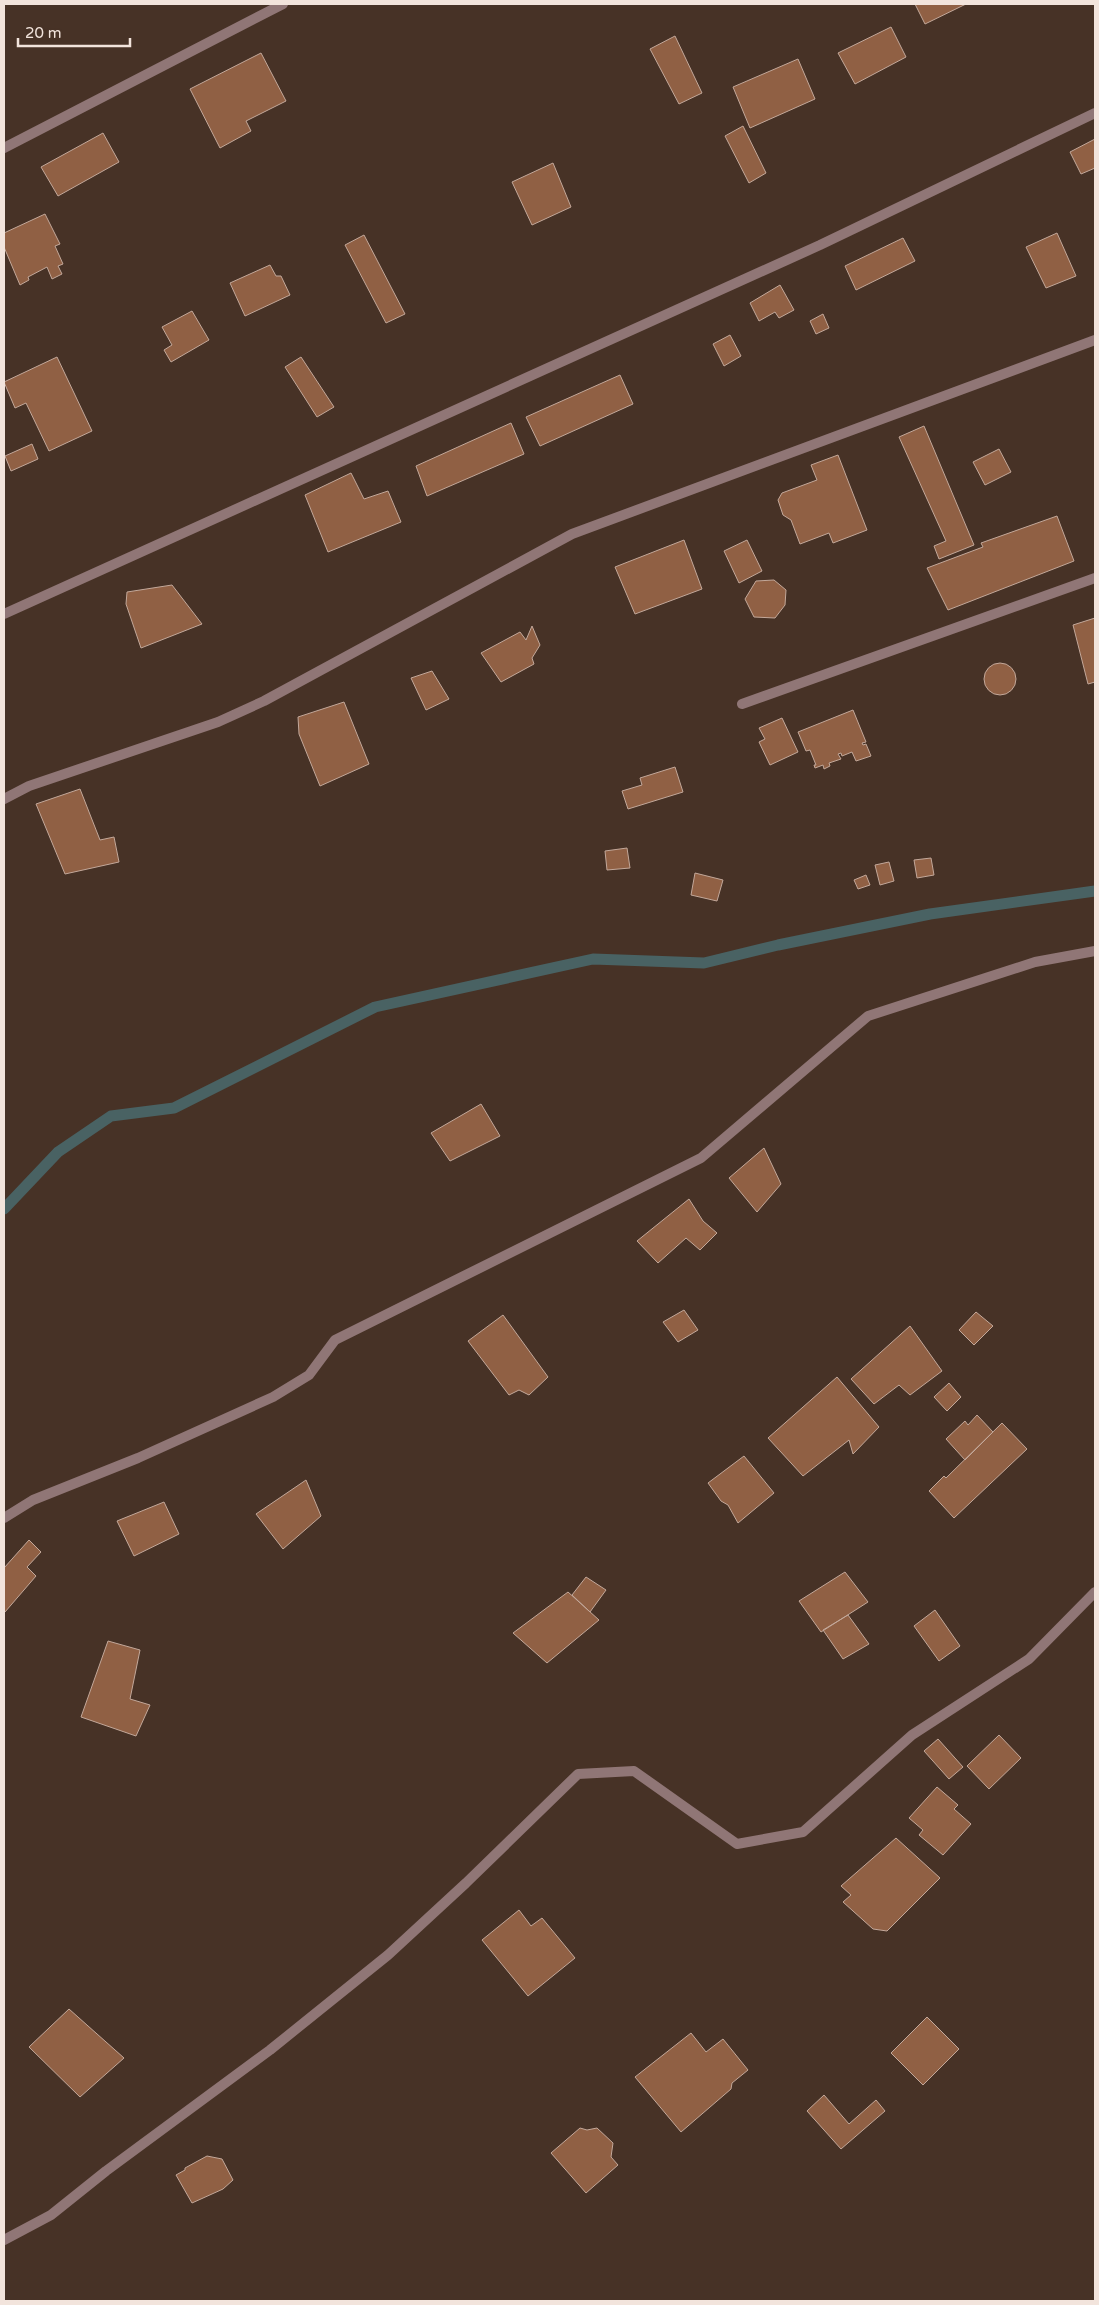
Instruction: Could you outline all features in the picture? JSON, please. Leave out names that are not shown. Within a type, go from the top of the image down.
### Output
[{"type":"street","points":[[4,148],[284,4]]},
{"type":"street","points":[[4,614],[820,245],[1095,113]]},
{"type":"street","points":[[4,799],[29,786],[218,722],[241,712],[572,534],[1095,340]]},
{"type":"street","points":[[742,704],[1095,578]]},
{"type":"street","points":[[4,1518],[33,1500],[138,1458],[273,1397],[309,1375],[335,1340],[701,1158],[868,1016],[1034,962],[1095,951]]},
{"type":"street","points":[[4,2240],[51,2215],[106,2171],[270,2050],[381,1961],[466,1883],[578,1774],[634,1771],[737,1844],[803,1832],[912,1735],[1030,1659],[1095,1592]]},
{"type":"building","points":[[915,4],[966,4],[925,24]]},
{"type":"building","points":[[891,27],[906,57],[855,84],[838,53]]},
{"type":"building","points":[[675,36],[702,93],[679,104],[650,49]]},
{"type":"building","points":[[261,53],[286,101],[246,121],[251,131],[220,148],[190,89]]},
{"type":"building","points":[[798,59],[815,99],[750,128],[733,87]]},
{"type":"building","points":[[743,126],[766,173],[749,183],[725,136]]},
{"type":"building","points":[[103,133],[119,162],[58,196],[41,167]]},
{"type":"building","points":[[1095,139],[1095,168],[1081,174],[1070,152]]},
{"type":"building","points":[[553,163],[571,207],[532,225],[512,182]]},
{"type":"building","points":[[45,214],[60,244],[55,246],[63,264],[58,266],[62,274],[52,279],[47,267],[28,277],[29,280],[20,285],[4,247],[4,233]]},
{"type":"building","points":[[1057,233],[1076,276],[1046,288],[1026,247]]},
{"type":"building","points":[[364,235],[405,314],[386,323],[345,245]]},
{"type":"building","points":[[903,238],[915,261],[856,290],[845,266]]},
{"type":"building","points":[[270,265],[276,276],[281,276],[290,295],[245,316],[230,283]]},
{"type":"building","points":[[780,285],[794,310],[779,318],[775,312],[759,321],[750,303]]},
{"type":"building","points":[[192,311],[209,340],[171,362],[164,350],[172,345],[162,327]]},
{"type":"building","points":[[823,314],[829,328],[816,334],[810,321]]},
{"type":"building","points":[[730,335],[741,356],[724,366],[713,344]]},
{"type":"building","points":[[57,357],[92,431],[49,451],[26,403],[15,408],[4,382]]},
{"type":"building","points":[[301,357],[334,407],[317,417],[285,367]]},
{"type":"building","points":[[620,375],[633,404],[540,446],[526,417]]},
{"type":"building","points":[[511,423],[524,454],[427,496],[416,466]]},
{"type":"building","points":[[924,426],[974,545],[939,559],[934,546],[946,541],[899,437]]},
{"type":"building","points":[[32,444],[38,459],[11,471],[5,456]]},
{"type":"building","points":[[999,449],[1011,472],[985,485],[973,462]]},
{"type":"building","points":[[838,455],[867,530],[833,543],[829,533],[800,544],[791,520],[783,515],[778,500],[782,493],[817,480],[811,465]]},
{"type":"building","points":[[351,473],[364,499],[388,491],[401,522],[328,552],[305,495]]},
{"type":"building","points":[[1057,516],[1074,561],[948,610],[927,568],[983,547],[981,543]]},
{"type":"building","points":[[684,540],[702,589],[635,614],[615,567]]},
{"type":"building","points":[[747,540],[762,571],[739,583],[724,551]]},
{"type":"building","points":[[774,580],[786,590],[785,605],[775,618],[754,617],[745,599],[756,581]]},
{"type":"building","points":[[172,585],[202,624],[141,648],[126,604],[127,592]]},
{"type":"building","points":[[1095,618],[1095,682],[1088,684],[1073,625]]},
{"type":"building","points":[[532,626],[540,645],[532,658],[534,664],[501,682],[481,653],[520,632],[526,640]]},
{"type":"building","points":[[1000,663],[1006,664],[1011,668],[1015,673],[1015,685],[1011,690],[1006,694],[1000,695],[994,694],[989,690],[985,685],[984,679],[985,673],[989,668],[994,664]]},
{"type":"building","points":[[432,671],[449,699],[426,710],[411,678]]},
{"type":"building","points":[[344,702],[369,764],[320,786],[299,734],[298,717]]},
{"type":"building","points":[[853,710],[866,742],[862,743],[863,745],[866,744],[871,756],[856,761],[852,752],[842,756],[841,753],[838,754],[841,759],[829,763],[830,766],[824,769],[823,765],[815,768],[814,765],[816,765],[810,750],[806,751],[798,732]]},
{"type":"building","points":[[782,718],[798,752],[770,765],[759,742],[765,739],[759,728]]},
{"type":"building","points":[[675,767],[683,792],[628,809],[622,791],[642,785],[640,778]]},
{"type":"building","points":[[80,789],[100,840],[114,837],[119,862],[65,874],[36,804]]},
{"type":"building","points":[[627,848],[630,868],[607,870],[605,851]]},
{"type":"building","points":[[931,858],[934,875],[917,878],[914,860]]},
{"type":"building","points":[[889,862],[894,881],[880,885],[875,865]]},
{"type":"building","points":[[695,873],[723,880],[717,901],[691,895]]},
{"type":"building","points":[[866,875],[870,885],[858,889],[854,880]]},
{"type":"building","points":[[481,1104],[500,1136],[450,1161],[431,1133]]},
{"type":"building","points":[[764,1148],[781,1184],[757,1212],[729,1178]]},
{"type":"building","points":[[689,1199],[703,1221],[717,1233],[700,1250],[686,1238],[658,1263],[637,1241]]},
{"type":"building","points":[[684,1310],[698,1330],[678,1342],[663,1322]]},
{"type":"building","points":[[976,1312],[993,1326],[974,1345],[959,1330]]},
{"type":"building","points":[[503,1315],[548,1377],[529,1395],[519,1390],[509,1395],[468,1341]]},
{"type":"building","points":[[910,1326],[942,1371],[910,1395],[899,1385],[874,1404],[851,1379]]},
{"type":"building","points":[[837,1377],[879,1427],[853,1454],[849,1440],[803,1476],[768,1438]]},
{"type":"building","points":[[949,1383],[961,1397],[947,1411],[934,1397]]},
{"type":"building","points":[[977,1415],[993,1432],[965,1460],[946,1439],[965,1421],[968,1425]]},
{"type":"building","points":[[1002,1423],[1027,1449],[954,1518],[929,1491],[944,1476],[946,1478]]},
{"type":"building","points":[[744,1456],[774,1493],[738,1523],[728,1505],[721,1501],[708,1483]]},
{"type":"building","points":[[306,1480],[321,1516],[283,1549],[256,1514]]},
{"type":"building","points":[[164,1502],[179,1534],[134,1556],[117,1521]]},
{"type":"building","points":[[29,1540],[41,1552],[27,1567],[36,1576],[5,1612],[4,1568]]},
{"type":"building","points":[[845,1572],[868,1602],[821,1632],[799,1601]]},
{"type":"building","points":[[586,1577],[606,1590],[590,1612],[572,1595]]},
{"type":"building","points":[[568,1592],[599,1620],[547,1663],[513,1633]]},
{"type":"building","points":[[935,1610],[960,1646],[939,1661],[914,1626]]},
{"type":"building","points":[[848,1615],[869,1644],[843,1659],[823,1630]]},
{"type":"building","points":[[108,1641],[140,1650],[130,1699],[150,1705],[136,1736],[81,1717]]},
{"type":"building","points":[[999,1735],[1021,1758],[989,1789],[967,1766]]},
{"type":"building","points":[[938,1739],[963,1767],[949,1779],[924,1751]]},
{"type":"building","points":[[937,1787],[958,1805],[954,1809],[971,1824],[943,1855],[919,1835],[923,1830],[909,1818]]},
{"type":"building","points":[[896,1838],[940,1878],[887,1931],[873,1929],[843,1902],[851,1895],[841,1886]]},
{"type":"building","points":[[519,1910],[531,1926],[542,1918],[575,1958],[528,1996],[482,1940]]},
{"type":"building","points":[[69,2009],[124,2058],[80,2097],[29,2047]]},
{"type":"building","points":[[927,2017],[959,2049],[923,2085],[891,2053]]},
{"type":"building","points":[[691,2033],[706,2052],[723,2039],[748,2070],[732,2083],[731,2089],[681,2132],[635,2077]]},
{"type":"building","points":[[824,2095],[849,2124],[876,2100],[885,2111],[841,2149],[807,2111]]},
{"type":"building","points":[[580,2128],[587,2130],[597,2128],[613,2143],[611,2157],[618,2165],[586,2193],[551,2153]]},
{"type":"building","points":[[207,2156],[222,2159],[233,2180],[223,2189],[192,2203],[176,2175]]},
{"type":"waterway","points":[[4,1209],[58,1152],[111,1116],[174,1108],[375,1007],[593,959],[704,963],[778,945],[930,914],[1095,891]]}]
